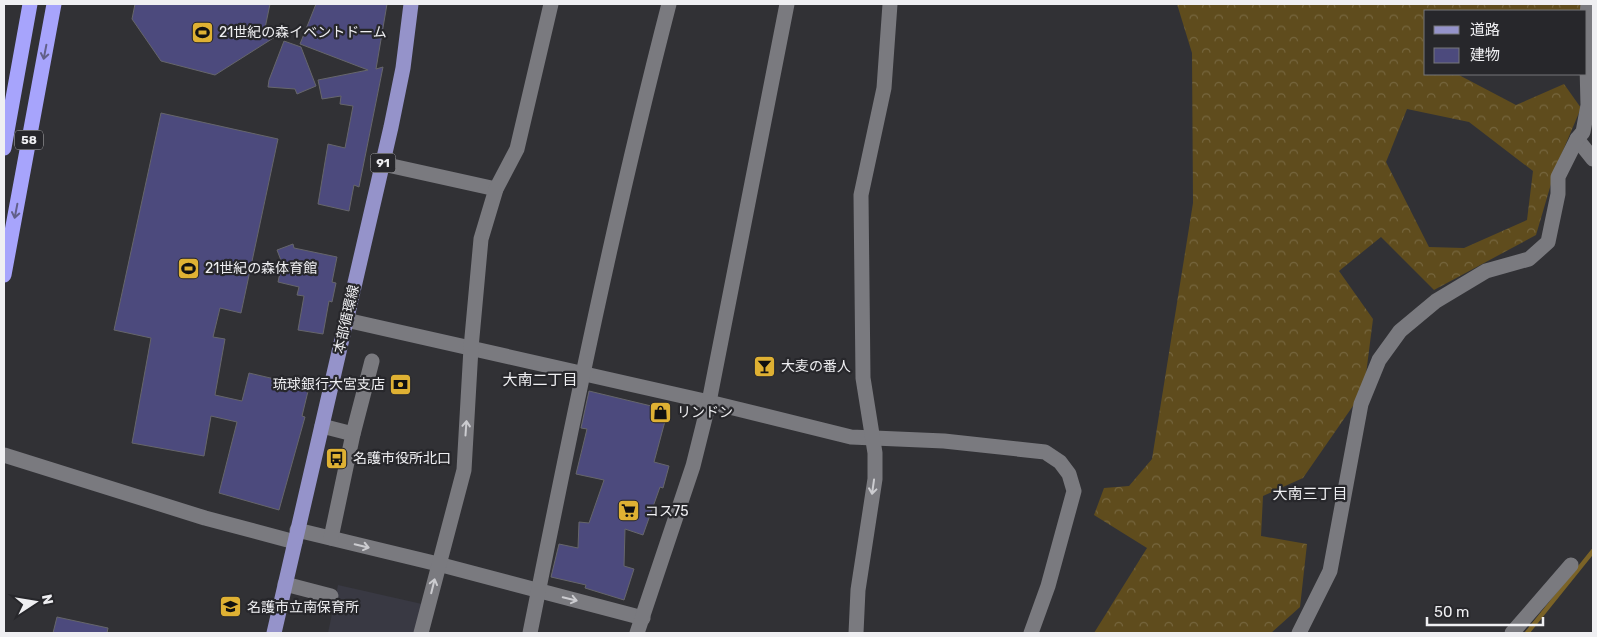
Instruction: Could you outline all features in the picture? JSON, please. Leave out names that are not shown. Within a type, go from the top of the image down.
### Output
[{"type":"highway","name":"58","points":[[4,148],[30,4]]},
{"type":"highway","name":"58","points":[[4,275],[54,4]]},
{"type":"main road","name":"本部循環線","points":[[274,633],[383,164],[403,68],[411,4]]},
{"type":"street","points":[[421,633],[464,470],[471,348],[481,239],[496,189],[517,149],[551,4]]},
{"type":"street","points":[[530,633],[583,373],[644,99],[669,4]]},
{"type":"street","points":[[637,633],[693,466],[709,402],[787,4]]},
{"type":"street","points":[[856,633],[858,590],[875,480],[875,453],[871,439],[863,378],[861,195],[884,88],[890,4]]},
{"type":"street","points":[[1298,633],[1330,571],[1361,404],[1379,360],[1400,331],[1436,301],[1486,271],[1529,259],[1548,242],[1558,194],[1558,177],[1577,139],[1583,132],[1588,105],[1587,66]]},
{"type":"street","points":[[1577,139],[1593,159]]},
{"type":"street","points":[[383,164],[496,189]]},
{"type":"street","points":[[346,320],[709,402],[851,438],[999,446],[1045,452],[1060,462],[1069,474],[1074,491],[1048,586],[1031,633]]},
{"type":"street","points":[[331,538],[353,434],[372,361]]},
{"type":"street","points":[[322,426],[353,434]]},
{"type":"street","points":[[4,455],[205,518],[296,536],[331,538],[643,618]]},
{"type":"street","points":[[1512,633],[1571,565]]},
{"type":"street","points":[[285,584],[331,596]]},
{"type":"shaded area","points":[[338,585],[422,604],[415,633],[328,633]]},
{"type":"green space","points":[[1177,4],[1586,4],[1584,10],[1424,10],[1424,75],[1459,75],[1516,105],[1564,84],[1581,108],[1556,167],[1536,235],[1434,290],[1381,237],[1339,271],[1373,319],[1364,390],[1303,478],[1263,496],[1261,536],[1307,544],[1300,607],[1271,633],[1094,633],[1147,548],[1094,515],[1104,488],[1129,486],[1152,459],[1193,203],[1192,53]],"holes":[[[1407,109],[1469,122],[1533,171],[1527,220],[1464,248],[1429,247],[1386,162]]]},
{"type":"building","name":"21世紀の森イベントドーム","points":[[135,4],[270,4],[264,33],[275,37],[215,75],[161,61],[132,19]]},
{"type":"building","points":[[316,4],[387,4],[376,69],[383,67],[359,187],[354,185],[349,211],[318,204],[328,144],[345,148],[353,106],[340,104],[341,96],[322,99],[318,80],[368,70],[300,44]]},
{"type":"building","points":[[284,41],[301,47],[316,86],[297,94],[295,89],[268,87]]},
{"type":"building","name":"21世紀の森体育館","points":[[161,113],[278,139],[241,313],[220,308],[213,337],[225,339],[215,395],[242,401],[249,373],[309,387],[302,416],[305,417],[279,510],[219,493],[237,422],[211,416],[204,456],[132,443],[151,338],[114,330]]},
{"type":"building","points":[[293,244],[294,248],[337,257],[332,282],[336,283],[332,302],[329,301],[323,334],[298,330],[304,296],[297,295],[299,287],[278,282],[282,263],[277,250]]},
{"type":"building","points":[[589,391],[668,410],[654,462],[669,466],[663,488],[660,487],[643,535],[625,529],[624,566],[634,569],[624,600],[585,588],[586,585],[551,577],[559,544],[578,548],[579,522],[589,523],[604,480],[576,474],[587,429],[581,428]]},
{"type":"building","points":[[57,617],[108,628],[107,633],[53,633]]},
{"type":"waterway","points":[[1527,633],[1593,551]]},
{"type":"place","name":"21世紀の森イベントドーム","points":[[203,32]]},
{"type":"place","name":"21世紀の森体育館","points":[[189,268]]},
{"type":"place","name":"大麦の番人","points":[[765,366]]},
{"type":"place","name":"琉球銀行大宮支店","points":[[401,384]]},
{"type":"place","name":"リンドン","points":[[661,412]]},
{"type":"place","name":"名護市役所北口","points":[[337,458]]},
{"type":"place","name":"コス75","points":[[629,511]]},
{"type":"place","name":"名護市立南保育所","points":[[231,607]]},
{"type":"district","name":"大南二丁目","points":[[540,380]]},
{"type":"district","name":"大南三丁目","points":[[1310,494]]}]
